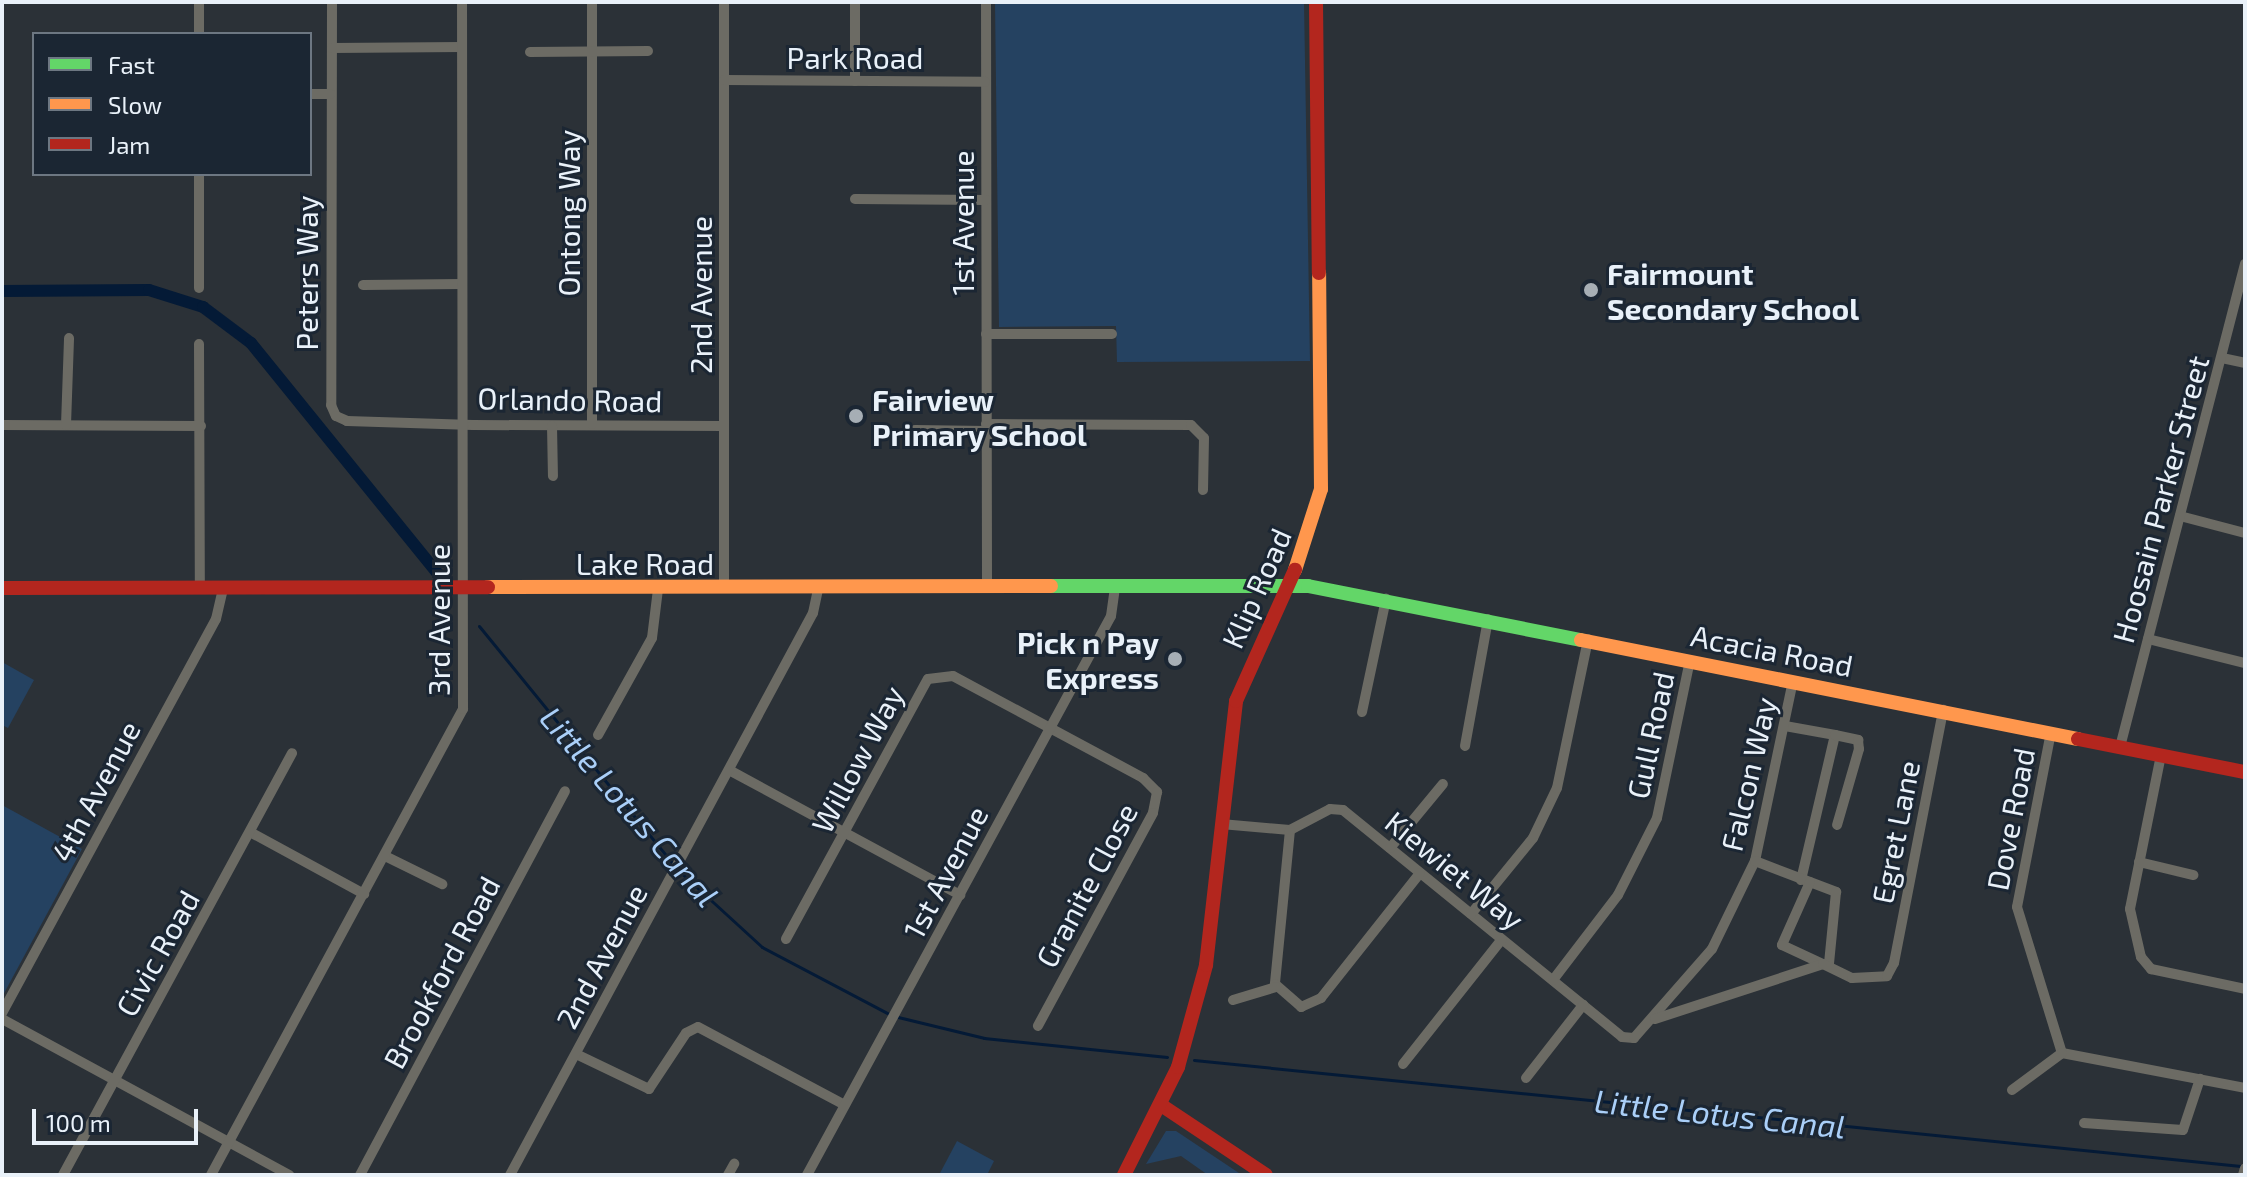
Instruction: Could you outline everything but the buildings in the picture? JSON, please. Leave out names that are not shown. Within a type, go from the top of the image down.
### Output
[{"type":"street","points":[[199,2],[199,32]]},
{"type":"street","name":"Peters Way","points":[[332,2],[332,410],[347,421],[462,420]]},
{"type":"street","name":"3rd Avenue","points":[[211,1175],[463,709],[462,2]]},
{"type":"street","name":"Ontong Way","points":[[592,2],[592,424]]},
{"type":"street","name":"2nd Avenue","points":[[724,2],[724,588]]},
{"type":"street","points":[[855,2],[855,81]]},
{"type":"street","name":"1st Avenue","points":[[986,2],[987,588]]},
{"type":"street","name":"Klip Road","points":[[1124,1175],[1161,1105],[1185,1045],[1211,938],[1236,701],[1289,586],[1315,517],[1323,470],[1316,2]]},
{"type":"street","points":[[332,48],[462,47]]},
{"type":"street","points":[[530,52],[648,51]]},
{"type":"street","name":"Park Road","points":[[724,80],[985,82]]},
{"type":"street","points":[[312,94],[330,94]]},
{"type":"street","points":[[199,176],[199,288]]},
{"type":"street","points":[[855,199],[986,200]]},
{"type":"street","name":"Hoosain Parker Street","points":[[2120,747],[2245,264]]},
{"type":"street","points":[[363,285],[462,284]]},
{"type":"street","points":[[986,334],[1112,334]]},
{"type":"street","points":[[66,425],[69,338]]},
{"type":"street","points":[[199,344],[200,589]]},
{"type":"street","points":[[2222,358],[2245,363]]},
{"type":"street","name":"Orlando Road","points":[[462,420],[552,426],[724,426]]},
{"type":"street","points":[[915,430],[1186,424],[1204,438],[1203,490]]},
{"type":"street","points":[[2,425],[201,426]]},
{"type":"street","points":[[552,426],[553,476]]},
{"type":"street","points":[[2180,516],[2245,533]]},
{"type":"street","name":"Lake Road","points":[[2,588],[1115,589],[1289,586]]},
{"type":"street","name":"Acacia Road","points":[[1289,586],[1386,599],[2245,772]]},
{"type":"street","name":"4th Avenue","points":[[2,1013],[216,619],[223,589]]},
{"type":"street","points":[[598,735],[652,638],[658,589]]},
{"type":"street","name":"2nd Avenue","points":[[510,1175],[813,613],[818,589]]},
{"type":"street","name":"1st Avenue","points":[[807,1175],[1111,616],[1115,589]]},
{"type":"street","points":[[1362,712],[1386,599]]},
{"type":"street","points":[[1465,746],[1488,619]]},
{"type":"street","points":[[1471,914],[1533,838],[1557,788],[1588,639]]},
{"type":"street","points":[[2148,639],[2245,663]]},
{"type":"street","name":"Gull Road","points":[[1553,980],[1618,895],[1657,818],[1690,660]]},
{"type":"street","name":"Willow Way","points":[[786,939],[921,690],[936,674],[953,676],[1049,728]]},
{"type":"street","name":"Falcon Way","points":[[1640,1035],[1712,949],[1755,861],[1793,681]]},
{"type":"street","name":"Egret Lane","points":[[1826,964],[1862,980],[1887,976],[1894,963],[1943,710]]},
{"type":"street","points":[[1785,726],[1858,740],[1859,749],[1837,825]]},
{"type":"street","name":"Granite Close","points":[[1038,1026],[1158,802],[1143,778],[1049,728]]},
{"type":"street","name":"Dove Road","points":[[2051,732],[2017,907],[2062,1053]]},
{"type":"street","points":[[1826,964],[1782,945],[1806,881],[1835,735]]},
{"type":"street","name":"Civic Road","points":[[63,1175],[292,753]]},
{"type":"street","points":[[2161,755],[2130,919],[2146,965],[2245,989]]},
{"type":"street","points":[[729,770],[960,895]]},
{"type":"street","points":[[1390,848],[1443,784]]},
{"type":"street","name":"Brookford Road","points":[[360,1175],[565,791]]},
{"type":"street","name":"Kiewiet Way","points":[[1290,830],[1337,808],[1622,1037],[1640,1035]]},
{"type":"street","points":[[1221,824],[1290,830],[1276,987]]},
{"type":"street","points":[[250,832],[364,894]]},
{"type":"street","points":[[385,856],[442,884]]},
{"type":"street","points":[[1755,861],[1836,894],[1826,964]]},
{"type":"street","points":[[2139,862],[2193,875]]},
{"type":"street","points":[[1276,987],[1301,1007],[1321,998],[1420,873]]},
{"type":"street","points":[[1403,1064],[1502,939]]},
{"type":"street","points":[[1653,1020],[1826,964]]},
{"type":"street","points":[[1233,1000],[1276,987]]},
{"type":"street","points":[[1526,1078],[1583,1005]]},
{"type":"street","points":[[2,1019],[289,1175]]},
{"type":"street","points":[[576,1054],[649,1089],[686,1033],[698,1027],[845,1105]]},
{"type":"street","points":[[2012,1090],[2062,1053],[2245,1088]]},
{"type":"street","points":[[2084,1123],[2183,1130],[2200,1079]]},
{"type":"street","points":[[1161,1105],[1266,1175]]},
{"type":"street","points":[[728,1175],[734,1164]]},
{"type":"street","points":[[2243,1175],[2245,1168]]},
{"type":"shaded area","points":[[995,2],[1304,2],[1310,361],[1117,362],[1116,326],[999,327]]},
{"type":"shaded area","points":[[2,662],[34,680],[8,728],[2,725]]},
{"type":"shaded area","points":[[2,805],[82,849],[2,997]]},
{"type":"shaded area","points":[[1166,1131],[1176,1131],[1242,1175],[1208,1175],[1181,1156],[1146,1164]]},
{"type":"shaded area","points":[[957,1141],[994,1161],[987,1175],[939,1175]]},
{"type":"waterway","name":"Little Lotus Canal","points":[[2,291],[149,290],[203,307],[251,343],[438,574]]},
{"type":"waterway","name":"Little Lotus Canal","points":[[479,626],[673,864]]},
{"type":"waterway","name":"Little Lotus Canal","points":[[678,870],[762,947],[891,1015]]},
{"type":"waterway","name":"Little Lotus Canal","points":[[898,1017],[984,1038],[1167,1057]]},
{"type":"waterway","name":"Little Lotus Canal","points":[[1194,1060],[2241,1166]]},
{"type":"traffic: fast","points":[[1051,586],[1308,586],[1581,640]]},
{"type":"traffic: slow","points":[[1295,570],[1321,489],[1319,273]]},
{"type":"traffic: slow","points":[[488,587],[1051,586]]},
{"type":"traffic: slow","points":[[1581,640],[2078,739]]},
{"type":"traffic: jam","points":[[1316,2],[1319,273]]},
{"type":"traffic: jam","points":[[1124,1175],[1178,1067],[1206,965],[1236,701],[1295,570]]},
{"type":"traffic: jam","points":[[2,588],[488,587]]},
{"type":"traffic: jam","points":[[2078,739],[2245,772]]},
{"type":"traffic: jam","points":[[1161,1105],[1266,1175]]},
{"type":"place","name":"Fairmount Secondary School","points":[[1591,290]]},
{"type":"place","name":"Fairview Primary School","points":[[856,416]]},
{"type":"place","name":"Pick n Pay Express","points":[[1175,659]]}]
